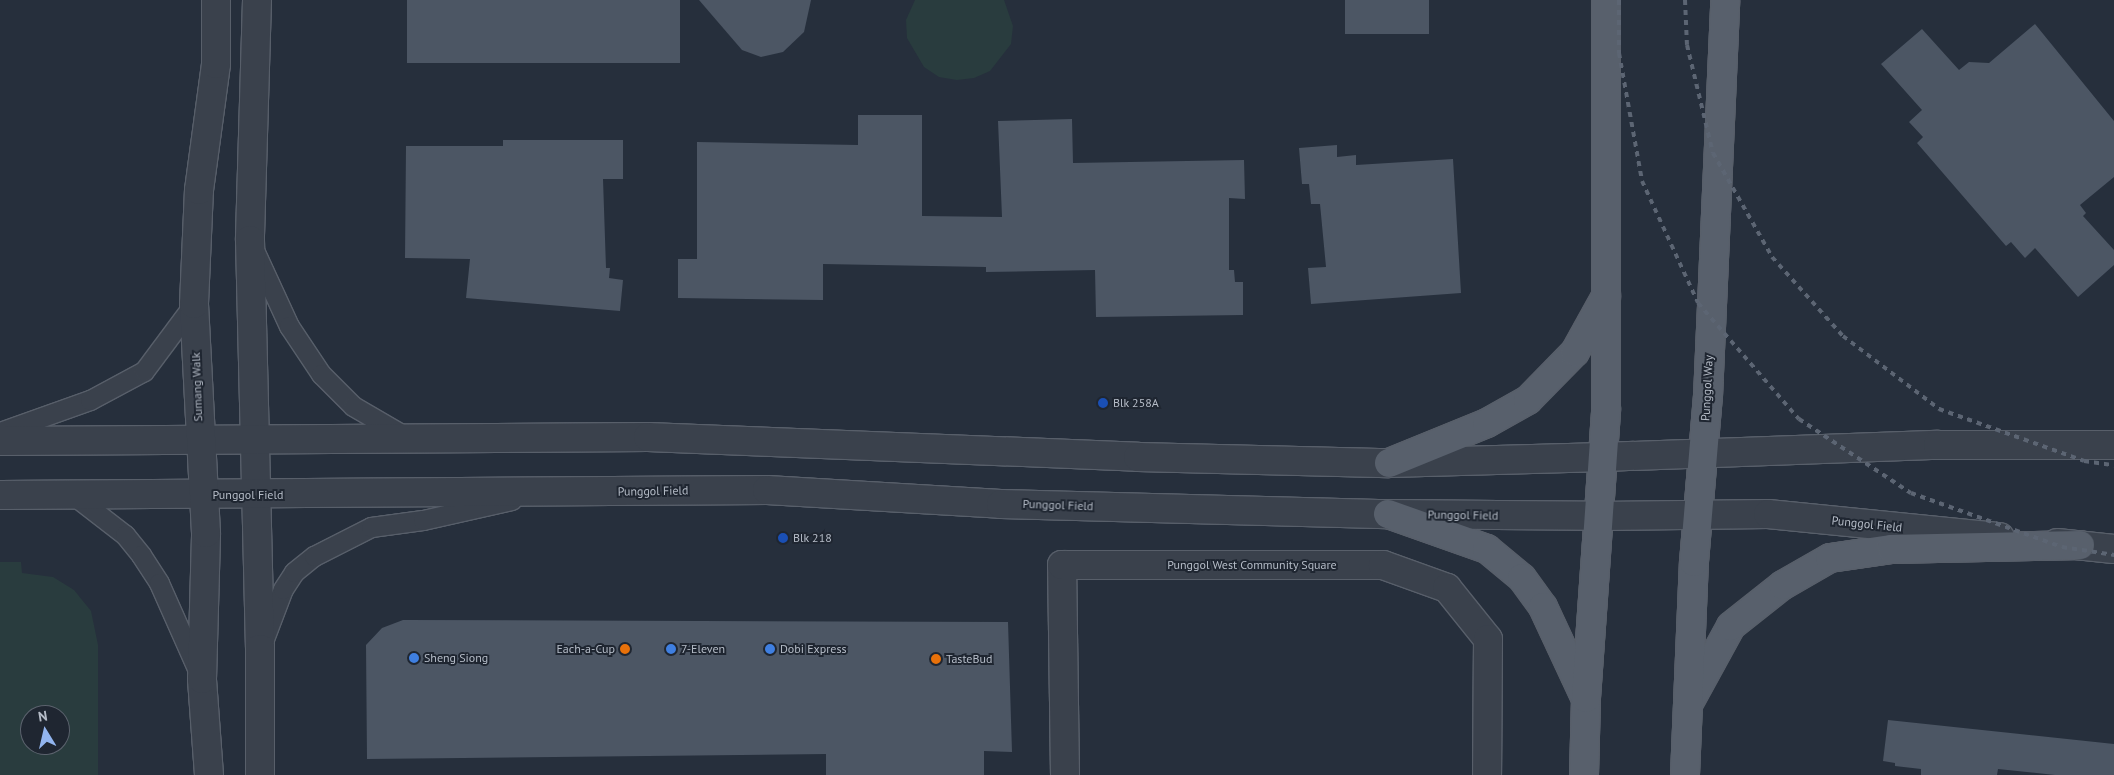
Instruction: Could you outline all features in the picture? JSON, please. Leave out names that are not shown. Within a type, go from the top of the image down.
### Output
[{"type":"main road","points":[[1584,775],[1586,698],[1604,457],[1607,295],[1606,0]]},
{"type":"main road","name":"Punggol Way","points":[[1685,775],[1686,709],[1703,453],[1725,0]]},
{"type":"main road","points":[[1389,463],[1487,423],[1528,400],[1574,352],[1607,295]]},
{"type":"main road","points":[[1388,514],[1487,549],[1522,578],[1542,607],[1586,698]]},
{"type":"main road","points":[[1686,709],[1731,626],[1783,585],[1830,558],[1892,549],[2080,545]]},
{"type":"street","name":"Sumang Walk","points":[[209,775],[202,679],[206,533],[199,439],[194,304],[199,190],[216,64],[216,0]]},
{"type":"street","points":[[257,0],[250,240],[252,439],[260,649],[260,775]]},
{"type":"street","points":[[0,441],[648,436],[1138,458],[1389,463],[1938,445],[2114,445]]},
{"type":"street","name":"Punggol Field","points":[[0,495],[254,495],[767,490],[1001,504],[1388,514],[1600,516],[1768,514],[2114,549]]},
{"type":"street","name":"Punggol West Community Square","points":[[1065,775],[1062,564],[1383,566],[1446,588],[1488,639],[1487,775]]},
{"type":"lane","points":[[250,240],[289,326],[321,374],[353,406],[408,438]]},
{"type":"lane","points":[[0,432],[90,400],[144,371],[194,304]]},
{"type":"lane","points":[[260,649],[283,589],[294,572],[314,556],[371,527],[423,520],[545,493]]},
{"type":"lane","points":[[72,494],[125,535],[141,555],[159,583],[202,679]]},
{"type":"shaded area","points":[[915,0],[1004,0],[1013,26],[1011,44],[990,71],[974,78],[957,80],[939,77],[924,67],[907,38],[906,20]]},
{"type":"shaded area","points":[[0,562],[21,562],[22,573],[53,577],[74,590],[91,611],[98,645],[98,775],[0,775]]},
{"type":"building","points":[[407,0],[680,0],[680,63],[407,63]]},
{"type":"building","points":[[699,0],[811,0],[804,32],[783,52],[761,57],[742,50]]},
{"type":"building","points":[[1345,0],[1429,0],[1429,34],[1345,34]]},
{"type":"building","points":[[2035,24],[2114,121],[2114,177],[2080,205],[2086,213],[2083,216],[2114,250],[2114,265],[2078,297],[2035,248],[2025,258],[2011,242],[2006,246],[1917,143],[1923,137],[1909,122],[1922,110],[1881,64],[1922,29],[1959,70],[1969,62],[1989,63]]},
{"type":"building","points":[[858,115],[922,115],[922,216],[1002,217],[998,121],[1072,119],[1073,163],[1244,160],[1245,199],[1229,198],[1229,270],[1234,270],[1235,282],[1243,282],[1243,315],[1096,317],[1095,270],[986,272],[986,267],[823,264],[823,300],[678,298],[678,259],[697,259],[697,142],[858,145]]},
{"type":"building","points":[[503,140],[623,140],[623,179],[603,179],[606,268],[610,268],[609,278],[623,280],[620,311],[466,298],[470,259],[405,258],[406,146],[503,146]]},
{"type":"building","points":[[1337,145],[1337,157],[1356,155],[1356,165],[1453,159],[1461,293],[1311,304],[1308,268],[1326,267],[1320,204],[1311,204],[1309,184],[1302,184],[1299,148]]},
{"type":"building","points":[[403,620],[1008,622],[1012,752],[984,751],[984,775],[826,775],[826,754],[367,759],[366,645],[382,628]]},
{"type":"building","points":[[1888,720],[2114,744],[2114,775],[2055,775],[1998,769],[1997,775],[1921,775],[1921,769],[1895,766],[1895,763],[1883,761]]},
{"type":"railway","points":[[1619,0],[1619,53],[1642,181],[1698,303],[1799,419],[1911,493],[2062,547],[2114,555]]},
{"type":"railway","points":[[1685,0],[1687,45],[1713,153],[1772,257],[1843,336],[1939,409],[2084,461],[2114,465]]},
{"type":"place","name":"Blk 258A","points":[[1103,403]]},
{"type":"place","name":"Blk 218","points":[[783,538]]},
{"type":"place","name":"Each-a-Cup","points":[[625,649]]},
{"type":"place","name":"7-Eleven","points":[[671,649]]},
{"type":"place","name":"Dobi Express","points":[[770,649]]},
{"type":"place","name":"Sheng Siong","points":[[414,658]]},
{"type":"place","name":"TasteBud","points":[[936,659]]}]
